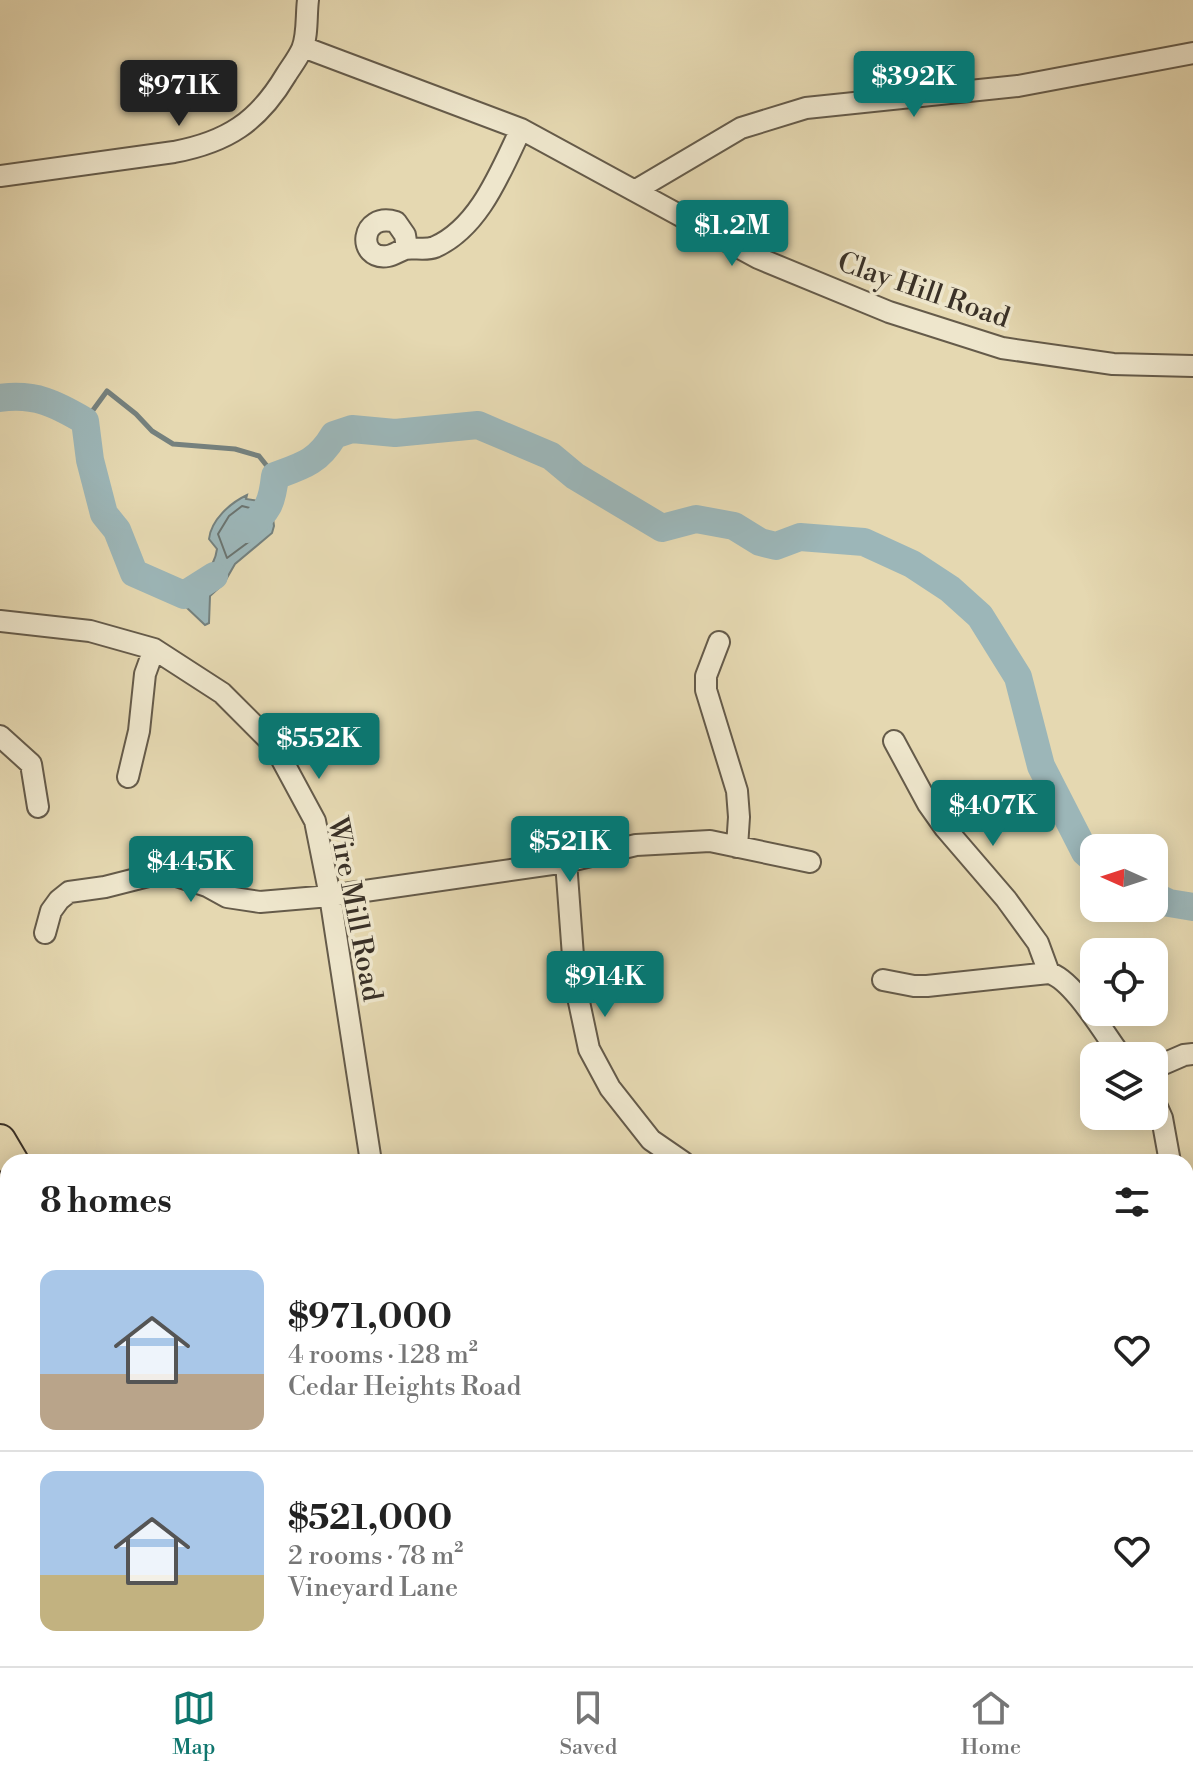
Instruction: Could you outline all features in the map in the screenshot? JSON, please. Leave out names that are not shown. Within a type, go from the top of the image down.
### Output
[{"type":"street","points":[[0,176],[174,152],[223,138],[247,123],[270,101],[303,47],[308,0]]},
{"type":"street","name":"Clay Hill Road","points":[[303,47],[521,129],[758,258],[889,312],[1002,348],[1113,364],[1193,366]]},
{"type":"street","points":[[636,190],[741,128],[806,108],[1018,86],[1193,53]]},
{"type":"street","points":[[407,248],[417,250],[436,246],[462,227],[481,205],[521,129]]},
{"type":"street","name":"Wire Mill Road","points":[[0,621],[90,631],[154,649],[222,693],[274,745],[315,821],[330,896],[370,1154]]},
{"type":"street","points":[[719,642],[706,676],[706,690],[737,791],[737,847]]},
{"type":"street","points":[[128,777],[139,731],[145,674],[154,649]]},
{"type":"street","points":[[0,736],[31,764],[38,807]]},
{"type":"street","points":[[894,741],[928,804],[945,828],[1006,899],[1038,943],[1049,973]]},
{"type":"street","points":[[45,933],[51,911],[69,892],[105,887],[160,873],[171,874],[239,900],[260,902],[330,896],[566,862],[636,845],[710,841],[810,862]]},
{"type":"street","points":[[566,862],[575,983],[589,1049],[610,1088],[651,1140],[671,1154]]},
{"type":"street","points":[[883,980],[927,986],[1049,973],[1057,975],[1110,1042]]},
{"type":"street","points":[[1168,1062],[1193,1054]]},
{"type":"street","points":[[1164,1130],[1169,1154]]},
{"type":"water","points":[[247,495],[246,499],[271,503],[272,533],[235,564],[224,583],[210,596],[209,623],[205,625],[186,607],[181,583],[210,568],[217,549],[209,539],[213,525],[228,507]]},
{"type":"waterway","points":[[85,421],[107,391],[152,431],[173,444],[235,449],[259,456],[275,476]]},
{"type":"waterway","points":[[0,398],[24,397],[45,401],[85,421],[90,460],[104,514],[117,530],[134,573],[184,595],[214,576]]},
{"type":"waterway","points":[[247,529],[268,506],[275,476],[309,462],[334,435],[352,429],[395,433],[478,425],[551,456],[575,476],[662,528],[696,519],[734,526],[760,542],[776,546],[800,537],[864,542],[912,564],[950,589],[980,616],[1018,677],[1041,766],[1080,842]]},
{"type":"waterway","points":[[1168,903],[1193,907]]}]
